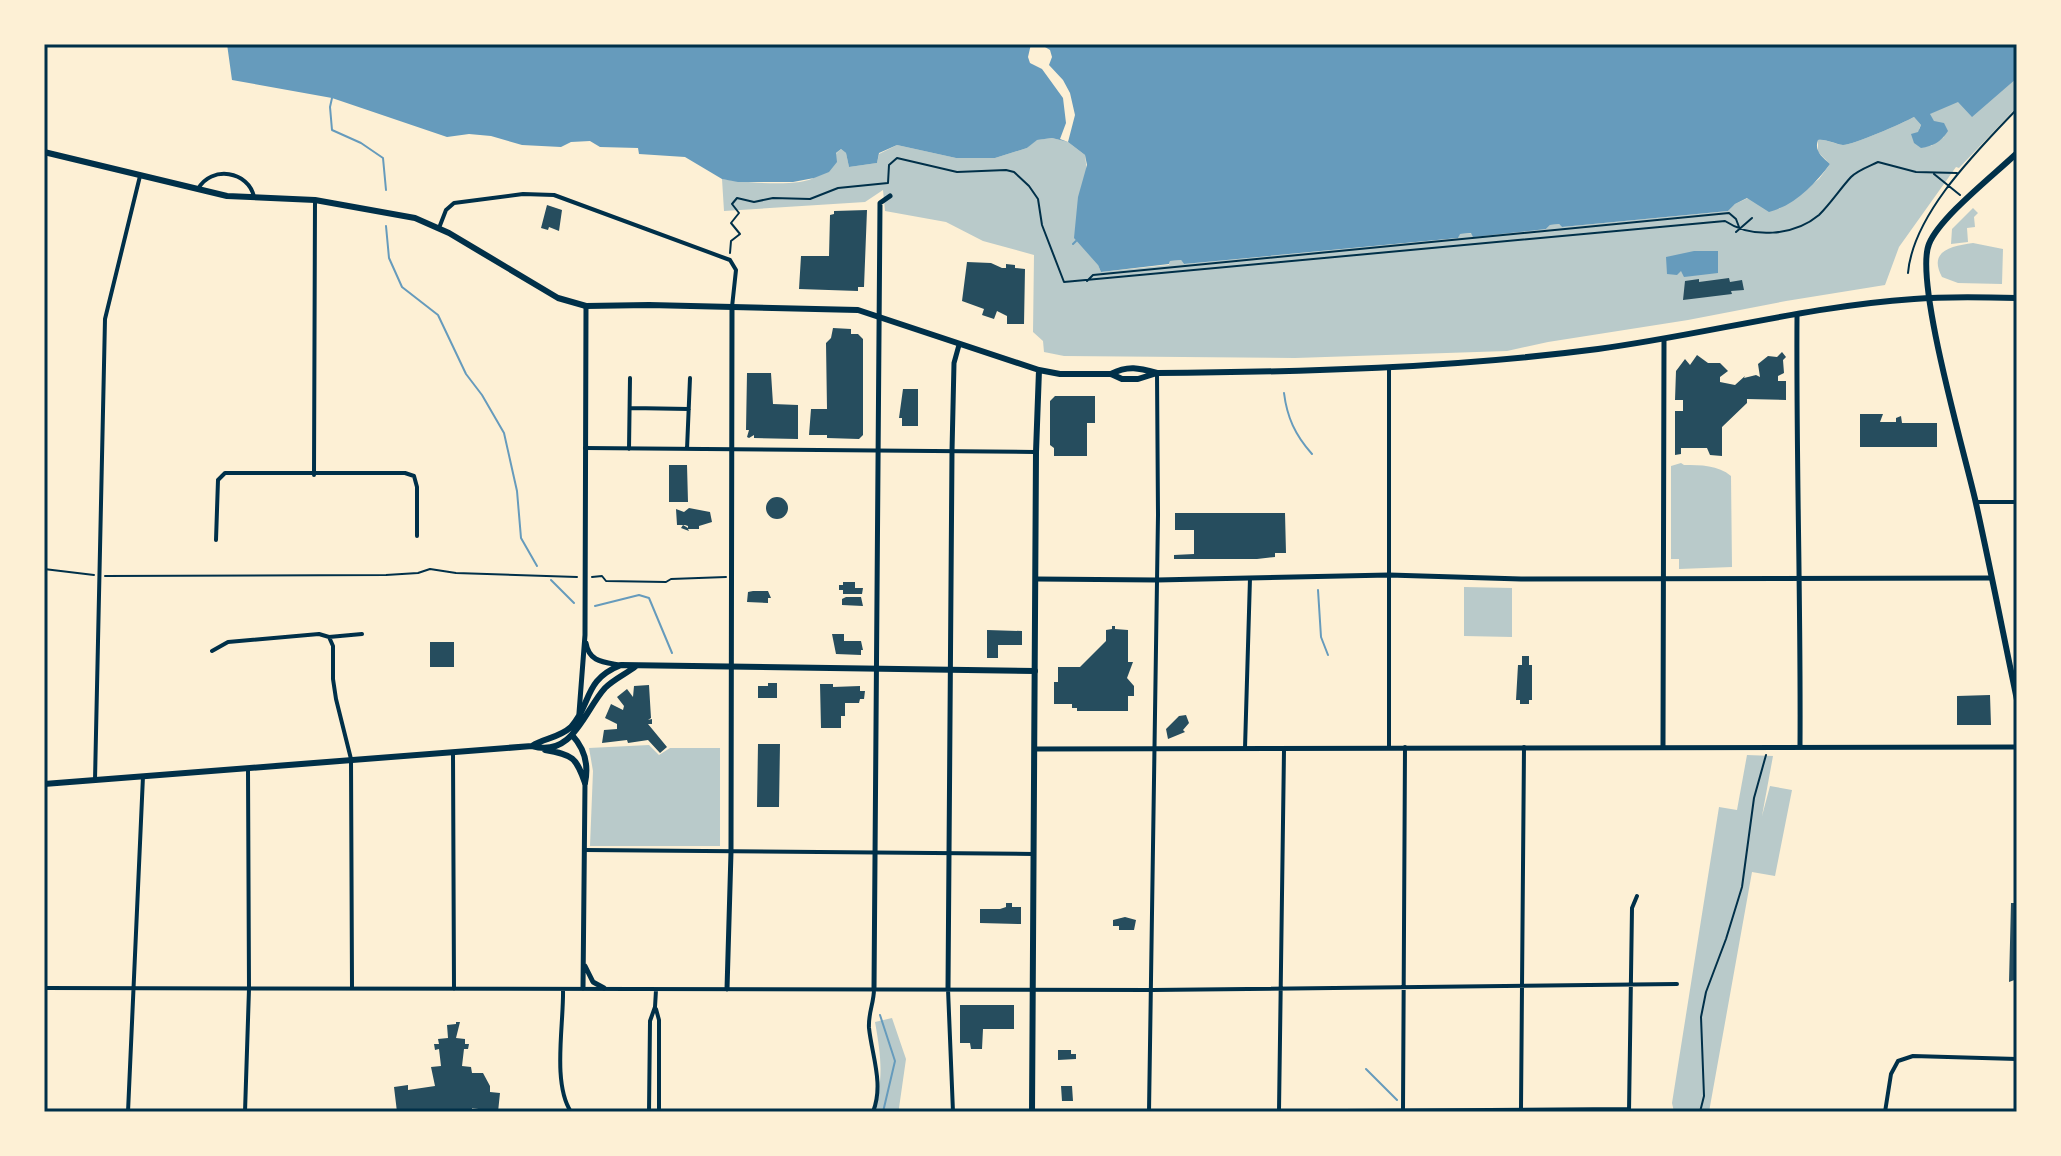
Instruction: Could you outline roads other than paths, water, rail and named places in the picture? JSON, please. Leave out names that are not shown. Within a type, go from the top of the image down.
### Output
[{"type":"main road","points":[[44,152],[198,190],[315,200],[415,218],[439,228],[558,298],[586,306],[858,310],[1039,370],[1060,374],[1111,374],[1122,379],[1138,379],[1157,373],[1253,372],[1493,360],[1664,340],[1870,303],[1928,298],[2017,298]]},
{"type":"main road","points":[[2017,153],[1940,227],[1929,243],[1924,262],[1928,298],[1976,502],[2017,700]]},
{"type":"main road","points":[[1032,1112],[1039,370]]},
{"type":"main road","points":[[44,784],[532,746],[570,733],[592,686],[606,672],[621,665],[731,669],[952,668],[1035,671]]},
{"type":"main road","points":[[542,749],[570,733],[607,686],[636,666]]},
{"type":"main road","points":[[570,733],[582,747],[586,760],[585,783]]},
{"type":"main road","points":[[532,746],[571,756],[580,767],[585,783]]},
{"type":"street","points":[[198,190],[206,179],[215,175],[231,175],[246,181],[253,189],[254,197]]},
{"type":"street","points":[[95,780],[105,319],[140,176]]},
{"type":"street","points":[[439,228],[446,210],[454,203],[523,194],[554,195],[730,260],[736,270],[732,307],[731,852],[727,989]]},
{"type":"street","points":[[873,1112],[878,1093],[869,1008],[874,1001],[880,203],[890,196]]},
{"type":"street","points":[[314,475],[315,200]]},
{"type":"street","points":[[579,713],[585,635],[586,306]]},
{"type":"street","points":[[1797,316],[1800,747]]},
{"type":"street","points":[[1663,746],[1664,340]]},
{"type":"street","points":[[953,1112],[948,989],[952,451],[954,363],[959,345]]},
{"type":"street","points":[[1389,366],[1389,747]]},
{"type":"street","points":[[1149,1112],[1157,373]]},
{"type":"street","points":[[629,449],[630,378]]},
{"type":"street","points":[[687,449],[690,378]]},
{"type":"street","points":[[630,408],[689,409]]},
{"type":"street","points":[[585,448],[1036,452]]},
{"type":"street","points":[[216,540],[217,485],[221,475],[405,473],[414,476],[417,487],[417,536]]},
{"type":"street","points":[[1976,502],[2017,502]]},
{"type":"street","points":[[1037,579],[1389,575],[1521,579],[1991,578]]},
{"type":"street","points":[[1245,748],[1250,578]]},
{"type":"street","points":[[212,651],[228,642],[319,634],[329,637],[362,634]]},
{"type":"street","points":[[585,635],[591,658],[621,665]]},
{"type":"street","points":[[329,637],[333,646],[336,699],[351,759],[352,988]]},
{"type":"street","points":[[1403,1111],[1405,747]]},
{"type":"street","points":[[1521,1111],[1524,747]]},
{"type":"street","points":[[1035,749],[2017,747]]},
{"type":"street","points":[[1279,1112],[1284,750]]},
{"type":"street","points":[[453,752],[454,989]]},
{"type":"street","points":[[245,1112],[249,989],[248,769]]},
{"type":"street","points":[[128,1112],[143,776]]},
{"type":"street","points":[[583,988],[585,783]]},
{"type":"street","points":[[584,850],[1035,854]]},
{"type":"street","points":[[1200,1112],[1629,1110],[1632,908],[1637,896]]},
{"type":"street","points":[[584,962],[587,974],[604,988]]},
{"type":"street","points":[[44,988],[1152,990],[1677,984]]},
{"type":"street","points":[[563,989],[561,1083],[564,1101],[571,1112]]},
{"type":"street","points":[[649,1112],[650,1021],[656,990]]},
{"type":"street","points":[[655,1007],[659,1020],[659,1112]]},
{"type":"street","points":[[1885,1112],[1891,1074],[1898,1061],[1913,1056],[2017,1059]]},
{"type":"water","points":[[227,44],[2017,44],[2017,78],[1972,117],[1958,102],[1930,114],[1934,121],[1944,123],[1948,131],[1940,141],[1929,146],[1921,148],[1914,143],[1911,134],[1918,132],[1921,125],[1914,117],[1848,144],[1818,140],[1818,151],[1830,164],[1803,193],[1787,205],[1769,212],[1747,198],[1728,211],[1562,227],[1559,224],[1546,229],[1473,237],[1471,233],[1460,234],[1458,238],[1184,264],[1181,260],[1170,261],[1169,264],[1101,272],[1074,238],[1078,197],[1087,165],[1085,155],[1068,142],[1052,138],[1037,140],[1027,148],[995,158],[956,158],[897,145],[879,153],[877,163],[849,167],[846,153],[841,149],[836,153],[837,162],[829,172],[814,178],[793,182],[738,182],[722,179],[685,157],[639,154],[638,148],[600,147],[590,141],[571,142],[561,147],[522,145],[491,136],[469,134],[447,137],[332,98],[232,80]]},
{"type":"water","points":[[1694,251],[1718,251],[1718,273],[1684,277],[1681,271],[1677,275],[1667,274],[1666,257]]},
{"type":"waterway","points":[[332,98],[332,130],[361,143],[383,158],[386,190]]},
{"type":"waterway","points":[[386,226],[389,258],[402,287],[438,315],[466,374],[504,433],[517,491],[521,538],[537,566]]},
{"type":"waterway","points":[[1073,244],[1076,241]]},
{"type":"waterway","points":[[1284,393],[1293,425],[1312,454]]},
{"type":"waterway","points":[[551,580],[574,603]]},
{"type":"waterway","points":[[1318,590],[1321,637],[1328,655]]},
{"type":"waterway","points":[[595,606],[639,595],[649,598],[672,653]]},
{"type":"waterway","points":[[880,1015],[895,1061],[883,1112]]},
{"type":"waterway","points":[[1366,1069],[1397,1100]]}]
